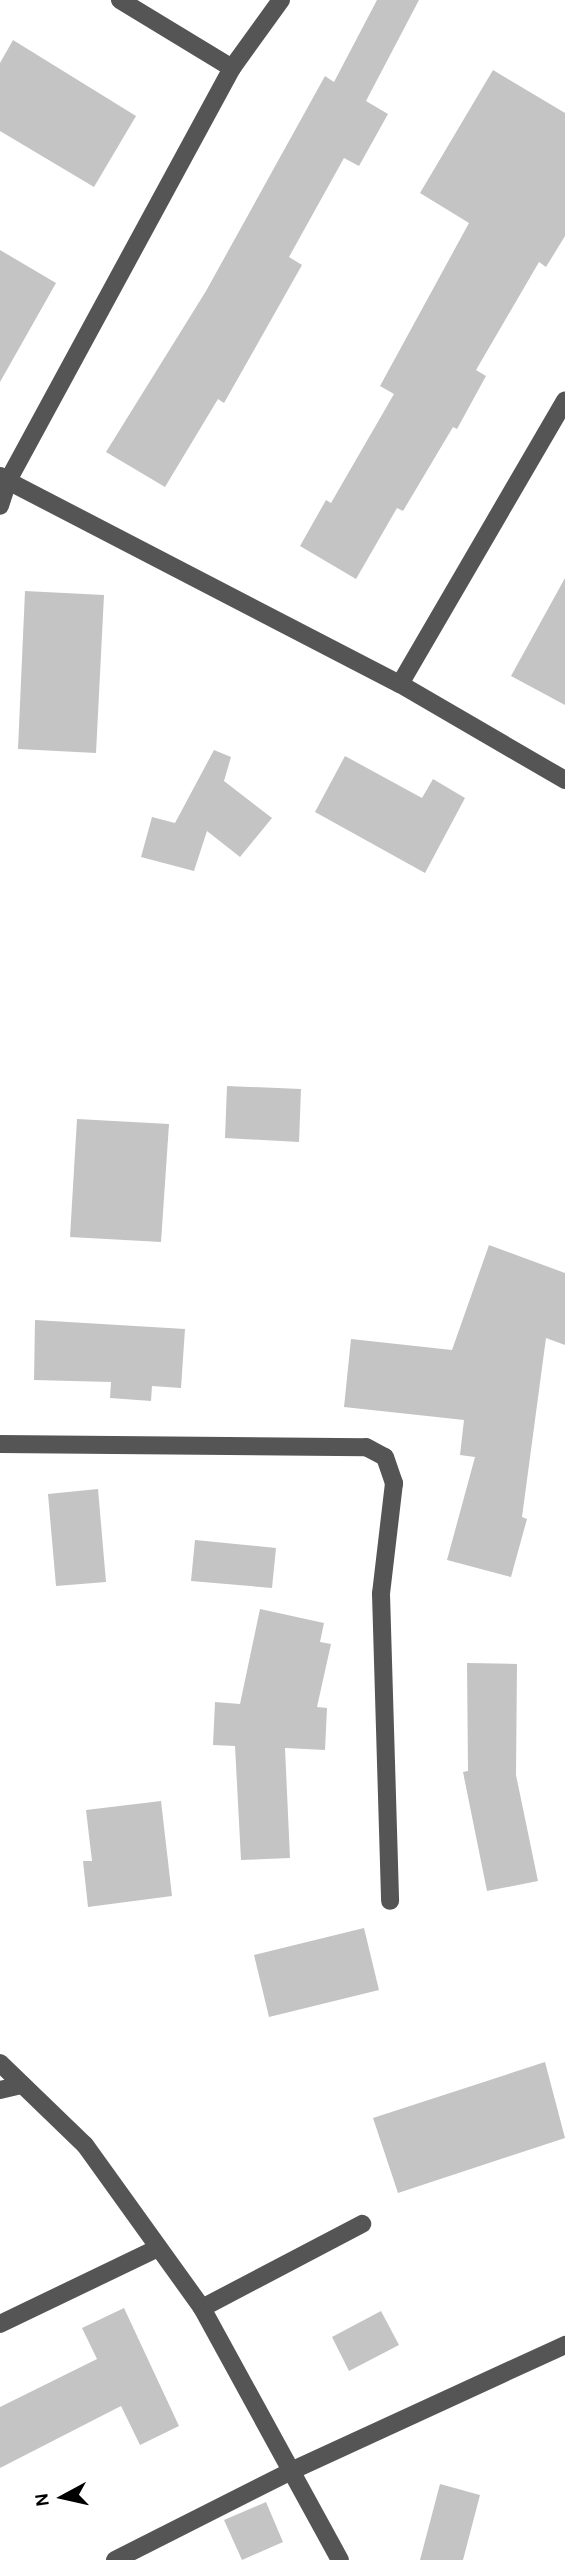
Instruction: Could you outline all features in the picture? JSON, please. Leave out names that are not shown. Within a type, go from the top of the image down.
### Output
[{"type":"street","points":[[120,0],[232,68]]},
{"type":"street","points":[[0,506],[4,478],[232,68],[281,0]]},
{"type":"street","points":[[400,684],[565,400]]},
{"type":"street","points":[[4,478],[400,684],[565,780]]},
{"type":"street","points":[[0,1444],[366,1447],[385,1457],[394,1483],[380,1594],[390,1901]]},
{"type":"street","points":[[0,2063],[85,2145],[202,2308],[340,2560]]},
{"type":"street","points":[[0,2090],[22,2085]]},
{"type":"street","points":[[202,2308],[362,2224]]},
{"type":"street","points":[[0,2324],[158,2248]]},
{"type":"street","points":[[115,2560],[291,2471],[565,2345]]},
{"type":"building","points":[[377,0],[419,0],[366,101],[388,114],[359,166],[344,158],[289,257],[302,265],[224,403],[218,399],[165,487],[106,452],[206,291],[325,76],[334,82]]},
{"type":"building","points":[[13,40],[136,116],[94,187],[0,131],[0,63]]},
{"type":"building","points":[[493,70],[565,113],[565,236],[546,267],[539,262],[476,370],[486,376],[457,429],[453,427],[403,511],[397,508],[356,579],[300,546],[326,500],[331,503],[394,394],[380,386],[469,223],[420,193]]},
{"type":"building","points":[[0,250],[56,283],[0,382]]},
{"type":"building","points":[[565,578],[565,705],[511,676]]},
{"type":"building","points":[[25,591],[104,595],[96,753],[18,749]]},
{"type":"building","points":[[214,750],[231,757],[224,781],[272,818],[240,857],[207,831],[194,871],[141,857],[152,817],[175,823]]},
{"type":"building","points":[[345,756],[422,798],[433,779],[465,798],[425,873],[315,812]]},
{"type":"building","points":[[227,1086],[301,1089],[299,1142],[225,1138]]},
{"type":"building","points":[[77,1119],[169,1124],[161,1242],[70,1237]]},
{"type":"building","points":[[489,1245],[565,1273],[565,1345],[546,1338],[522,1517],[527,1519],[511,1577],[447,1560],[475,1457],[460,1455],[464,1420],[344,1407],[351,1339],[452,1350]]},
{"type":"building","points":[[35,1320],[185,1329],[181,1388],[152,1386],[151,1401],[110,1398],[111,1382],[34,1380]]},
{"type":"building","points":[[98,1489],[106,1582],[56,1586],[48,1494]]},
{"type":"building","points":[[195,1540],[276,1548],[272,1588],[191,1581]]},
{"type":"building","points":[[260,1609],[324,1623],[320,1642],[331,1644],[317,1707],[327,1708],[325,1750],[285,1748],[290,1858],[241,1860],[235,1746],[213,1745],[215,1702],[240,1704]]},
{"type":"building","points":[[467,1663],[517,1664],[516,1775],[538,1881],[487,1891],[463,1772],[468,1771]]},
{"type":"building","points":[[161,1801],[172,1896],[88,1907],[83,1861],[92,1861],[86,1810]]},
{"type":"building","points":[[364,1928],[379,1990],[269,2017],[254,1955]]},
{"type":"building","points":[[545,2062],[565,2138],[398,2193],[373,2118]]},
{"type":"building","points":[[124,2308],[179,2426],[140,2445],[121,2406],[0,2468],[0,2407],[97,2359],[82,2328]]},
{"type":"building","points":[[381,2311],[399,2345],[349,2371],[332,2337]]},
{"type":"building","points":[[440,2484],[480,2495],[463,2560],[420,2560]]},
{"type":"building","points":[[266,2502],[283,2542],[242,2560],[224,2520]]}]
